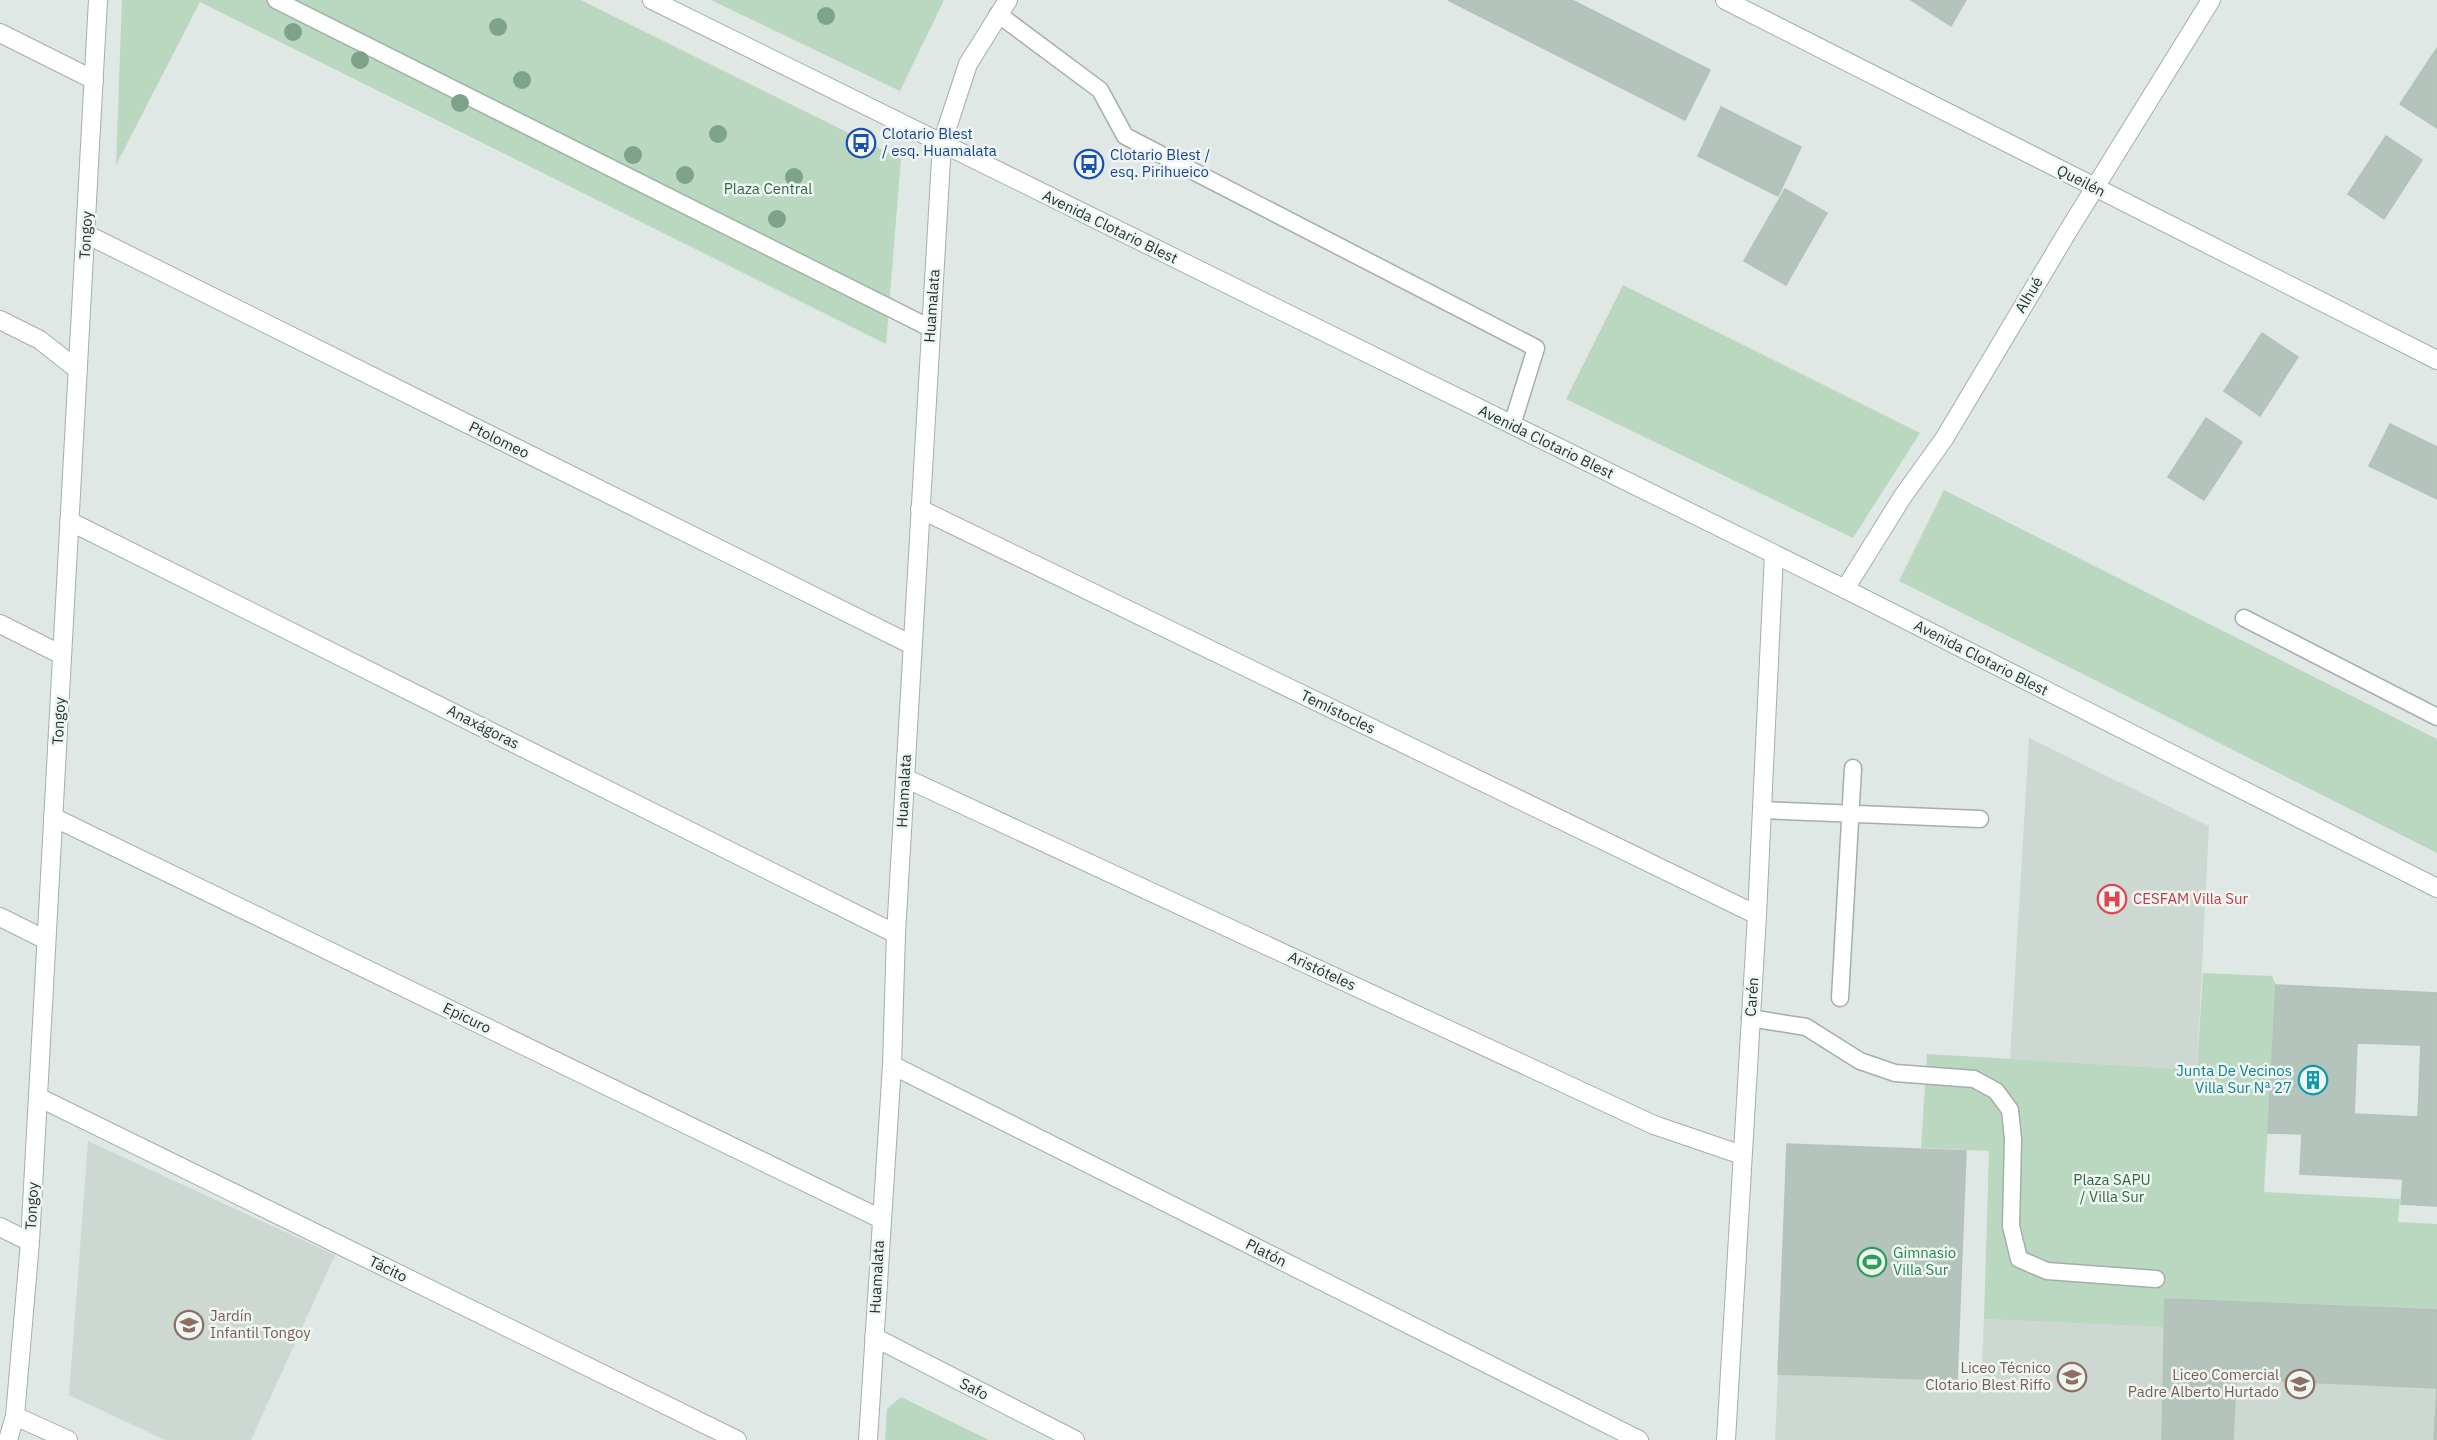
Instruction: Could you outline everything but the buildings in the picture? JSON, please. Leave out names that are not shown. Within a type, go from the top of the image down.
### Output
[{"type":"street","name":"Tongoy","points":[[8,1440],[15,1416],[30,1242],[98,0]]},
{"type":"street","name":"Queilén","points":[[1725,0],[2437,360]]},
{"type":"street","name":"Alhué","points":[[1845,589],[1903,496],[1944,439],[2094,188],[2211,0]]},
{"type":"street","name":"Avenida Clotario Blest","points":[[660,2],[1845,589],[2437,888]]},
{"type":"street","name":"Huamalata","points":[[868,1440],[892,1065],[896,934],[942,143],[968,64],[1003,7]]},
{"type":"street","points":[[0,33],[94,80]]},
{"type":"street","name":"Ptolomeo","points":[[86,234],[912,645]]},
{"type":"street","points":[[0,321],[40,340],[78,370]]},
{"type":"street","name":"Temístocles","points":[[920,509],[1757,915]]},
{"type":"street","name":"Anaxágoras","points":[[69,520],[896,934]]},
{"type":"street","name":"Carén","points":[[1726,1440],[1757,915],[1774,554]]},
{"type":"street","points":[[0,624],[62,655]]},
{"type":"street","name":"Aristóteles","points":[[905,778],[1654,1125],[1742,1155]]},
{"type":"street","name":"Epicuro","points":[[53,817],[881,1219]]},
{"type":"street","points":[[0,917],[46,940]]},
{"type":"street","name":"Platón","points":[[892,1065],[1639,1440]]},
{"type":"street","name":"Tácito","points":[[38,1097],[737,1440]]},
{"type":"street","points":[[0,1227],[30,1242]]},
{"type":"street","name":"Safo","points":[[874,1337],[1075,1440]]},
{"type":"street","points":[[15,1416],[68,1440]]},
{"type":"lane","points":[[276,0],[930,328]]},
{"type":"lane","points":[[1003,7],[1100,90],[1125,136],[1536,348],[1512,425]]},
{"type":"lane","points":[[2244,618],[2437,717]]},
{"type":"lane","points":[[1840,998],[1853,768]]},
{"type":"lane","points":[[1762,810],[1980,819]]},
{"type":"lane","points":[[1750,1018],[1806,1027],[1860,1061],[1895,1073],[1974,1079],[1996,1091],[2010,1110],[2013,1139],[2011,1226],[2019,1259],[2047,1271],[2156,1279]]},
{"type":"shaded area","name":"CESFAM Villa Sur","points":[[2029,738],[2209,826],[2197,1070],[2010,1059]]},
{"type":"shaded area","name":"Jardín Infantil Tongoy","points":[[88,1141],[335,1255],[251,1440],[165,1440],[69,1395]]},
{"type":"shaded area","points":[[2165,1299],[2437,1310],[2437,1440],[1775,1440],[1778,1374],[1981,1381],[1984,1319],[2163,1327]]},
{"type":"green space","name":"Plaza Central","points":[[122,0],[581,0],[901,159],[886,344],[200,2],[116,165]]},
{"type":"green space","points":[[711,0],[944,0],[900,91]]},
{"type":"green space","points":[[1623,285],[1920,433],[1853,538],[1566,399]]},
{"type":"green space","points":[[1944,490],[2437,739],[2437,853],[1899,581]]},
{"type":"green space","name":"Plaza SAPU / Villa Sur","points":[[2203,973],[2272,976],[2276,985],[2264,1192],[2400,1199],[2398,1222],[2437,1224],[2437,1310],[2165,1299],[2164,1327],[1984,1319],[1989,1151],[1921,1148],[1927,1054],[2197,1070]]},
{"type":"green space","points":[[901,1397],[989,1440],[885,1440],[887,1409]]},
{"type":"place","name":"Clotario Blest / esq. Huamalata","points":[[861,143]]},
{"type":"place","name":"Clotario Blest / esq. Pirihueico","points":[[1089,164]]},
{"type":"place","name":"CESFAM Villa Sur","points":[[2112,899]]},
{"type":"place","name":"Junta De Vecinos Villa Sur Nª 27","points":[[2313,1080]]},
{"type":"place","name":"Gimnasio Villa Sur","points":[[1872,1262]]},
{"type":"place","name":"Jardín Infantil Tongoy","points":[[189,1325]]},
{"type":"place","name":"Liceo Técnico Clotario Blest Riffo","points":[[2072,1377]]},
{"type":"place","name":"Liceo Comercial Padre Alberto Hurtado","points":[[2300,1384]]}]
